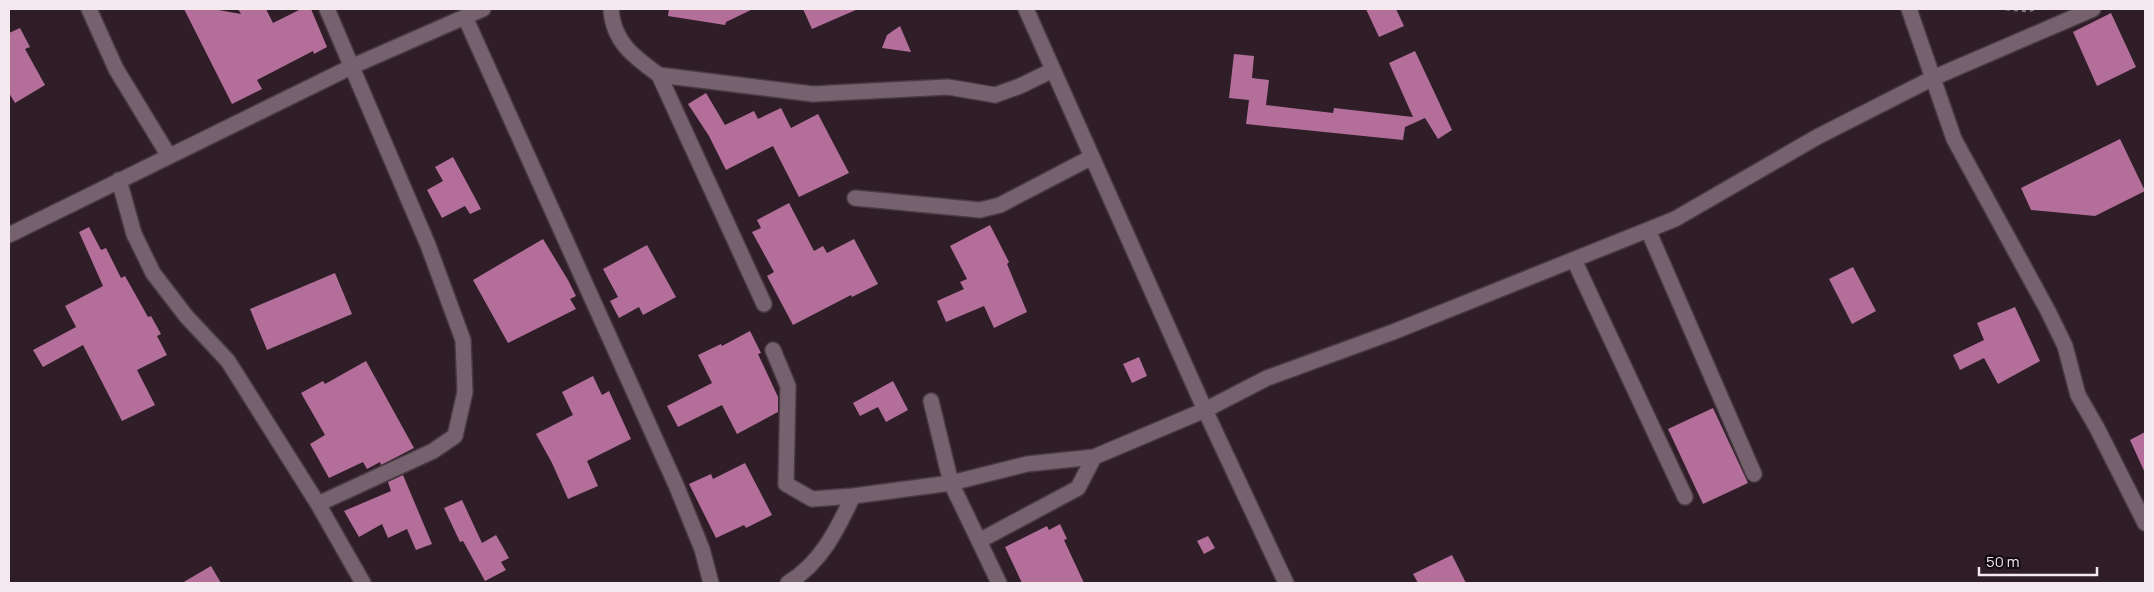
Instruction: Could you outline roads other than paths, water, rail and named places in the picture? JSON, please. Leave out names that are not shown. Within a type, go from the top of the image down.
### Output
[{"type":"street","points":[[89,9],[116,69],[168,156]]},
{"type":"street","points":[[318,504],[433,451],[455,436],[465,392],[463,340],[428,245],[327,9]]},
{"type":"street","points":[[9,235],[353,66],[483,9]]},
{"type":"street","points":[[610,9],[612,24],[630,54],[658,75],[764,304]]},
{"type":"street","points":[[1026,9],[1205,410],[1286,583]]},
{"type":"street","points":[[1909,9],[1954,139],[2048,311],[2065,346],[2078,395],[2097,428],[2145,523]]},
{"type":"street","points":[[772,350],[788,386],[786,484],[812,499],[853,496],[951,483],[1027,464],[1094,457],[1205,410],[1267,378],[1402,329],[1675,219],[1817,137],[1933,78],[2093,9]]},
{"type":"street","points":[[464,17],[676,485],[702,549],[711,583]]},
{"type":"street","points":[[658,75],[813,94],[948,87],[995,95],[1053,70]]},
{"type":"street","points":[[856,198],[980,210],[1000,205],[1092,157]]},
{"type":"street","points":[[119,180],[134,234],[153,273],[186,316],[228,361],[318,504],[363,583]]},
{"type":"street","points":[[1648,230],[1754,474]]},
{"type":"street","points":[[1574,260],[1685,497]]},
{"type":"street","points":[[931,401],[951,483],[998,583]]},
{"type":"street","points":[[979,541],[1078,488],[1094,457]]},
{"type":"street","points":[[794,581],[832,540],[853,496]]}]
